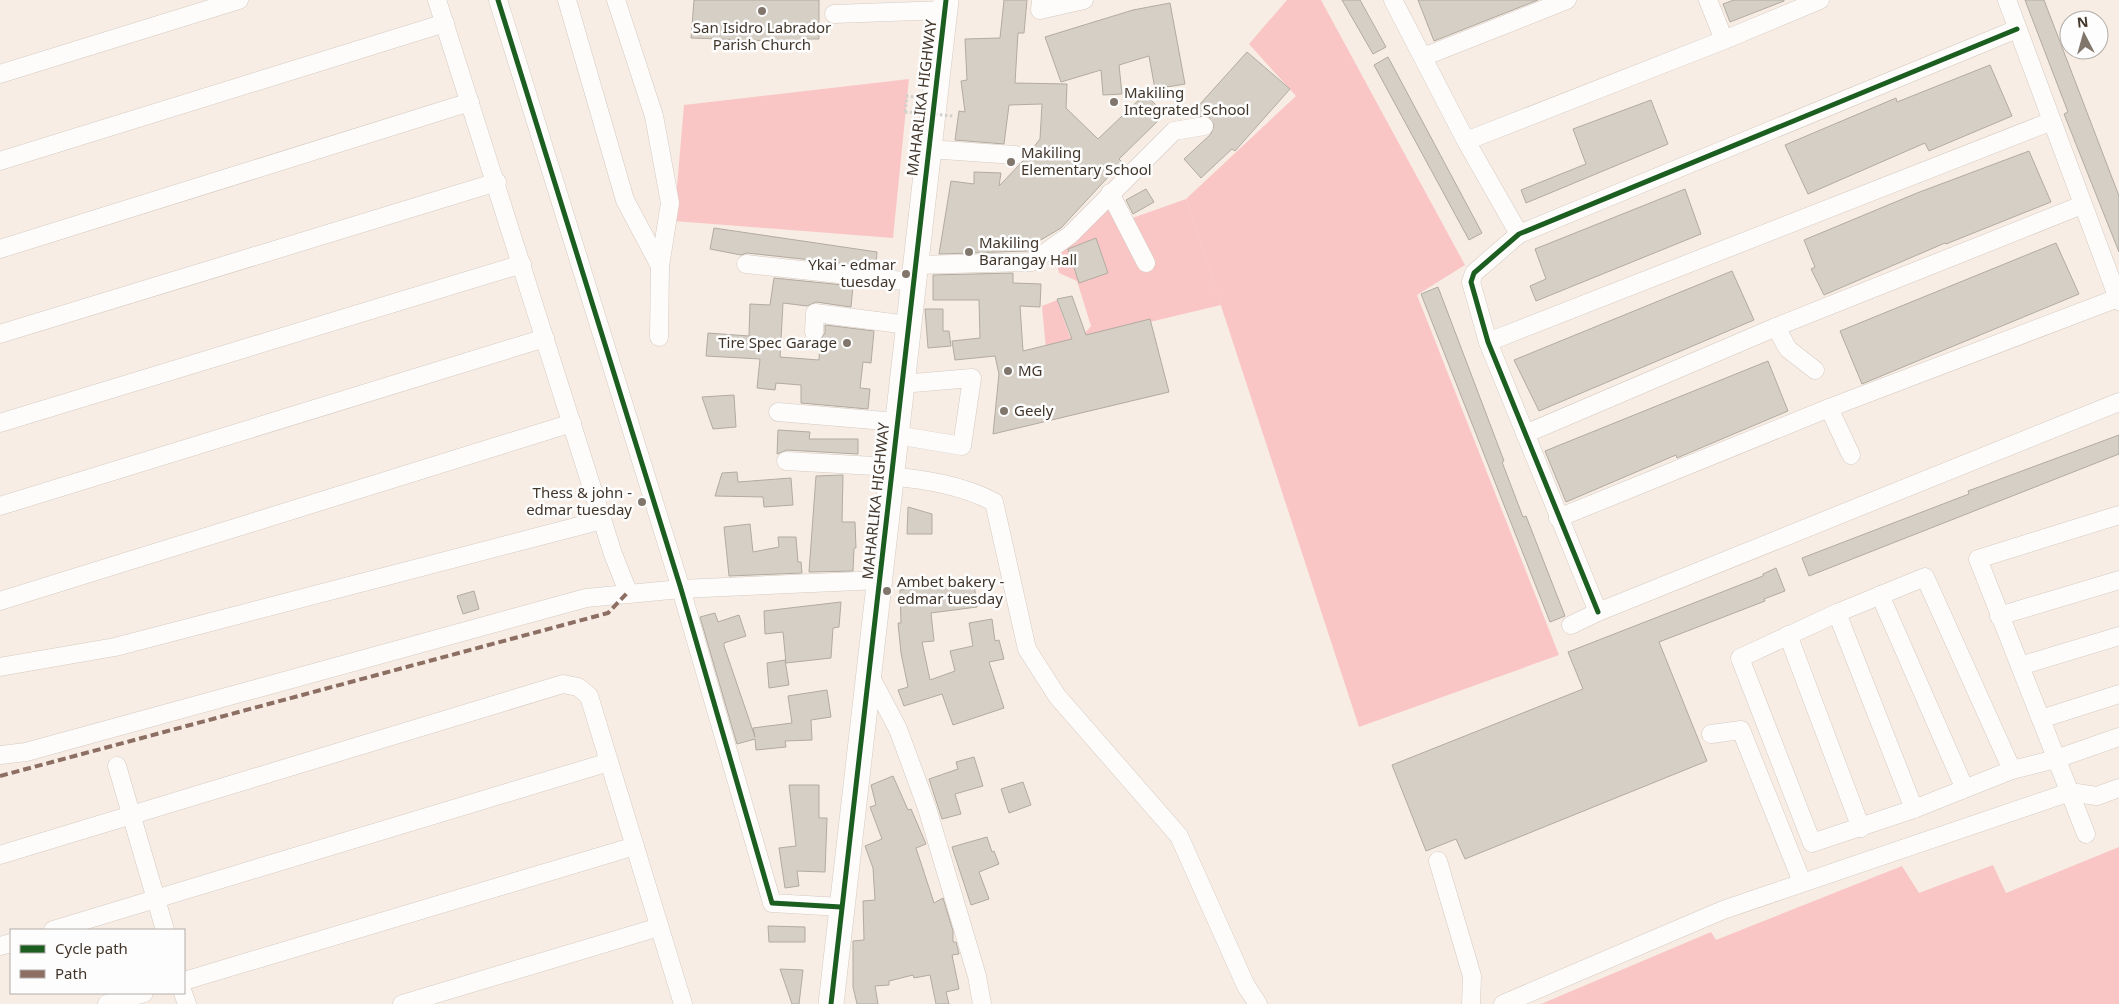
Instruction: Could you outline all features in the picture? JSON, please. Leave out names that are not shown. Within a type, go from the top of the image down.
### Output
[{"type":"highway","name":"MAHARLIKA HIGHWAY","points":[[831,1004],[945,5]]},
{"type":"street","points":[[0,74],[239,0]]},
{"type":"street","points":[[438,0],[602,520],[628,592]]},
{"type":"street","points":[[498,0],[681,589],[772,903],[841,907]]},
{"type":"street","points":[[567,0],[625,200],[660,266]]},
{"type":"street","points":[[616,0],[654,116],[670,203],[660,266],[659,337]]},
{"type":"street","points":[[1041,0],[1040,10],[1084,0]]},
{"type":"street","points":[[1394,0],[1466,141],[1519,234]]},
{"type":"street","points":[[1423,57],[1568,0]]},
{"type":"street","points":[[1708,0],[1724,40]]},
{"type":"street","points":[[1466,141],[1724,40],[1820,0]]},
{"type":"street","points":[[1558,518],[1830,408],[2118,299],[2007,0]]},
{"type":"street","points":[[834,14],[945,5]]},
{"type":"street","points":[[0,161],[445,23]]},
{"type":"street","points":[[1598,612],[1558,518],[1488,342],[1471,282],[1474,273],[1519,234],[2017,29]]},
{"type":"street","points":[[0,248],[470,102]]},
{"type":"street","points":[[1488,342],[2052,121]]},
{"type":"street","points":[[746,264],[914,274],[1032,262],[1070,235],[1174,131],[1204,126]]},
{"type":"street","points":[[928,149],[1015,155]]},
{"type":"street","points":[[0,334],[496,182]]},
{"type":"street","points":[[1110,193],[1146,263]]},
{"type":"street","points":[[1525,434],[1776,327],[2082,204]]},
{"type":"street","points":[[0,423],[522,264]]},
{"type":"street","points":[[814,332],[815,312],[908,325]]},
{"type":"street","points":[[1776,327],[1788,349],[1815,370]]},
{"type":"street","points":[[0,506],[545,338]]},
{"type":"street","points":[[778,412],[896,428],[962,446],[972,378],[901,384]]},
{"type":"street","points":[[1572,625],[1598,612],[2119,402]]},
{"type":"street","points":[[1830,408],[1851,455]]},
{"type":"street","points":[[0,601],[572,423]]},
{"type":"street","points":[[786,462],[892,472],[974,491],[994,502],[1027,649],[1057,696],[1179,836],[1246,986],[1258,1004]]},
{"type":"street","points":[[2086,834],[1978,559],[2119,515]]},
{"type":"street","points":[[0,667],[115,647],[602,520]]},
{"type":"street","points":[[2012,770],[1925,577],[1788,634],[1740,658],[1812,843],[1914,809],[1964,787],[2012,770],[2056,759],[2119,737]]},
{"type":"street","points":[[0,755],[26,752],[586,598],[628,592],[880,580]]},
{"type":"street","points":[[1999,616],[2119,580]]},
{"type":"street","points":[[1880,595],[1964,787]]},
{"type":"street","points":[[1837,613],[1914,809]]},
{"type":"street","points":[[1788,634],[1861,828]]},
{"type":"street","points":[[2020,666],[2119,636]]},
{"type":"street","points":[[868,674],[898,730],[928,808],[977,976],[982,1004]]},
{"type":"street","points":[[0,855],[563,684],[578,687],[589,696],[683,1004]]},
{"type":"street","points":[[2041,719],[2119,694]]},
{"type":"street","points":[[1711,734],[1741,730],[1802,882]]},
{"type":"street","points":[[55,929],[609,762]]},
{"type":"street","points":[[117,766],[165,929]]},
{"type":"street","points":[[1503,1004],[1723,910],[1802,882],[2070,792],[2097,796],[2119,788]]},
{"type":"street","points":[[185,981],[635,846]]},
{"type":"street","points":[[1438,861],[1472,976],[1470,1004]]},
{"type":"street","points":[[402,1004],[660,927]]},
{"type":"street","points":[[107,1004],[141,994]]},
{"type":"path","points":[[906,96],[905,112],[954,116]]},
{"type":"shaded area","points":[[1287,0],[1321,0],[1465,265],[1417,295],[1559,655],[1359,727],[1186,199],[1296,96],[1249,44]]},
{"type":"shaded area","points":[[909,79],[893,238],[674,221],[684,105]]},
{"type":"shaded area","points":[[1186,199],[1221,305],[1112,331],[1046,350],[1042,306],[1057,300],[1070,337],[1085,333],[1091,326],[1077,281],[1059,273],[1054,251],[1115,204],[1124,221]]},
{"type":"shaded area","points":[[2119,847],[2119,1004],[1541,1004],[1711,932],[1716,940],[1902,866],[1919,893],[1993,865],[2006,893]]},
{"type":"building","name":"San Isidro Labrador Parish Church","points":[[694,0],[819,0],[819,39],[800,39],[800,42],[691,38]]},
{"type":"building","points":[[1004,0],[1027,0],[1024,33],[1018,33],[1015,83],[1067,84],[1066,108],[1098,139],[1145,94],[1165,114],[1119,159],[1122,162],[1061,228],[1034,244],[1033,248],[1028,251],[939,254],[951,181],[974,184],[974,172],[1001,173],[999,186],[1023,161],[1040,139],[1042,104],[1009,105],[1004,144],[955,140],[959,111],[965,112],[961,81],[967,80],[965,39],[1000,38]]},
{"type":"building","points":[[1342,0],[1360,0],[1386,47],[1373,54]]},
{"type":"building","points":[[1418,0],[1538,0],[1434,41]]},
{"type":"building","points":[[1734,0],[1784,1],[1730,22],[1723,4]]},
{"type":"building","points":[[2025,0],[2044,0],[2059,39],[2059,60],[2067,60],[2119,196],[2119,252],[2064,114],[2068,112]]},
{"type":"building","points":[[1170,3],[1185,84],[1155,89],[1149,56],[1119,65],[1122,94],[1103,95],[1101,70],[1061,82],[1045,37],[1133,10]]},
{"type":"building","points":[[1247,52],[1290,89],[1235,151],[1232,149],[1201,178],[1184,159],[1211,134],[1214,125],[1208,116],[1196,117],[1192,113]]},
{"type":"building","points":[[1388,57],[1482,233],[1469,240],[1374,65]]},
{"type":"building","points":[[1990,65],[2012,116],[1929,151],[1925,143],[1808,194],[1785,145],[1896,98],[1897,102]]},
{"type":"building","points":[[1651,100],[1668,144],[1526,203],[1521,190],[1586,164],[1573,129]]},
{"type":"building","points":[[2029,151],[2051,202],[1945,243],[1824,295],[1811,269],[1815,267],[1804,240],[1917,193]]},
{"type":"building","points":[[1146,189],[1154,202],[1133,214],[1126,200]]},
{"type":"building","points":[[1685,189],[1701,234],[1536,301],[1530,286],[1546,279],[1535,249]]},
{"type":"building","points":[[714,228],[877,252],[876,267],[747,253],[741,255],[710,249]]},
{"type":"building","points":[[1096,238],[1108,273],[1079,283],[1068,249]]},
{"type":"building","points":[[2056,243],[2079,294],[1862,384],[1840,331]]},
{"type":"building","points":[[1732,271],[1754,320],[1539,411],[1514,360]]},
{"type":"building","points":[[1013,273],[1013,283],[1041,284],[1040,307],[1020,306],[1023,351],[1072,339],[1057,299],[1072,296],[1086,335],[1150,319],[1169,392],[993,434],[999,374],[995,356],[955,360],[952,341],[980,338],[979,300],[933,300],[933,275]]},
{"type":"building","points":[[774,278],[853,286],[851,307],[816,302],[807,306],[783,303],[780,357],[819,360],[820,340],[825,333],[825,325],[874,331],[871,363],[863,362],[860,388],[870,389],[868,409],[801,403],[801,385],[776,383],[775,390],[757,388],[760,359],[706,356],[708,333],[749,336],[750,304],[770,305]]},
{"type":"building","points":[[1438,287],[1504,461],[1502,462],[1523,517],[1526,516],[1565,616],[1550,622],[1421,294]]},
{"type":"building","points":[[925,309],[943,309],[943,331],[949,331],[951,346],[928,348]]},
{"type":"building","points":[[1768,361],[1788,411],[1677,458],[1676,455],[1566,502],[1545,451]]},
{"type":"building","points":[[734,395],[736,427],[713,429],[702,397]]},
{"type":"building","points":[[778,430],[810,432],[809,439],[858,439],[858,454],[787,450],[777,454]]},
{"type":"building","points":[[2119,435],[2119,454],[1809,576],[1802,558],[1969,494],[1968,491]]},
{"type":"building","points":[[737,472],[738,482],[791,478],[793,505],[764,507],[763,497],[715,496],[722,473]]},
{"type":"building","points":[[843,475],[842,522],[855,522],[856,548],[854,548],[853,571],[809,572],[816,476]]},
{"type":"building","points":[[908,507],[932,514],[932,534],[907,534]]},
{"type":"building","points":[[750,524],[753,552],[779,547],[778,537],[796,537],[798,562],[801,562],[802,573],[729,576],[724,527]]},
{"type":"building","points":[[1776,568],[1785,591],[1764,599],[1765,601],[1659,642],[1707,761],[1465,859],[1456,839],[1426,851],[1392,765],[1583,689],[1568,652],[1763,576],[1763,574]]},
{"type":"building","points":[[974,583],[977,607],[931,613],[934,641],[922,642],[930,680],[955,671],[950,651],[973,646],[969,623],[992,619],[995,641],[999,640],[1004,659],[989,662],[1004,708],[953,725],[942,694],[904,706],[898,690],[908,687],[901,653],[898,623],[901,623],[900,590]]},
{"type":"building","points":[[474,591],[479,609],[463,614],[457,596]]},
{"type":"building","points":[[841,602],[839,627],[833,628],[831,658],[786,663],[783,632],[765,634],[764,611]]},
{"type":"building","points":[[715,613],[718,622],[739,615],[746,636],[724,643],[724,646],[755,737],[753,728],[792,723],[788,696],[827,690],[831,717],[811,720],[812,740],[785,741],[786,747],[756,750],[755,739],[737,744],[700,617]]},
{"type":"building","points":[[785,660],[789,685],[769,688],[767,663]]},
{"type":"building","points":[[974,757],[983,786],[955,794],[961,814],[942,819],[929,779],[958,769],[956,762]]},
{"type":"building","points":[[893,776],[908,810],[911,809],[926,844],[916,848],[934,903],[943,898],[953,931],[953,942],[956,942],[959,954],[952,955],[959,989],[946,992],[949,1004],[936,1004],[930,975],[914,978],[913,975],[889,981],[889,985],[875,986],[878,1004],[857,1004],[853,987],[853,941],[864,940],[863,901],[875,900],[873,868],[865,846],[882,839],[870,807],[876,805],[871,785]]},
{"type":"building","points":[[1023,782],[1031,805],[1009,813],[1001,789]]},
{"type":"building","points":[[789,785],[819,785],[819,818],[827,818],[825,872],[797,871],[799,886],[785,888],[779,848],[796,846]]},
{"type":"building","points":[[987,837],[992,852],[994,851],[999,864],[979,872],[989,899],[971,905],[952,847]]},
{"type":"building","points":[[768,926],[805,927],[805,942],[769,942]]},
{"type":"building","points":[[780,969],[803,970],[799,1004],[792,1004]]},
{"type":"marked path","points":[[0,776],[608,613],[628,592]]},
{"type":"cycle path","points":[[498,0],[681,589],[772,903],[841,907]]},
{"type":"cycle path","points":[[831,1004],[946,0]]},
{"type":"cycle path","points":[[1598,612],[1488,342],[1471,282],[1474,273],[1519,234],[2017,29]]},
{"type":"place","name":"San Isidro Labrador Parish Church","points":[[762,11]]},
{"type":"place","name":"Makiling Integrated School","points":[[1114,102]]},
{"type":"place","name":"Makiling Elementary School","points":[[1011,162]]},
{"type":"place","name":"Makiling Barangay Hall","points":[[969,252]]},
{"type":"place","name":"Ykai - edmar tuesday","points":[[906,274]]},
{"type":"place","name":"Tire Spec Garage","points":[[847,343]]},
{"type":"place","name":"MG","points":[[1008,371]]},
{"type":"place","name":"Geely","points":[[1004,411]]},
{"type":"place","name":"Thess & john - edmar tuesday","points":[[642,502]]},
{"type":"place","name":"Ambet bakery - edmar tuesday","points":[[887,591]]}]
